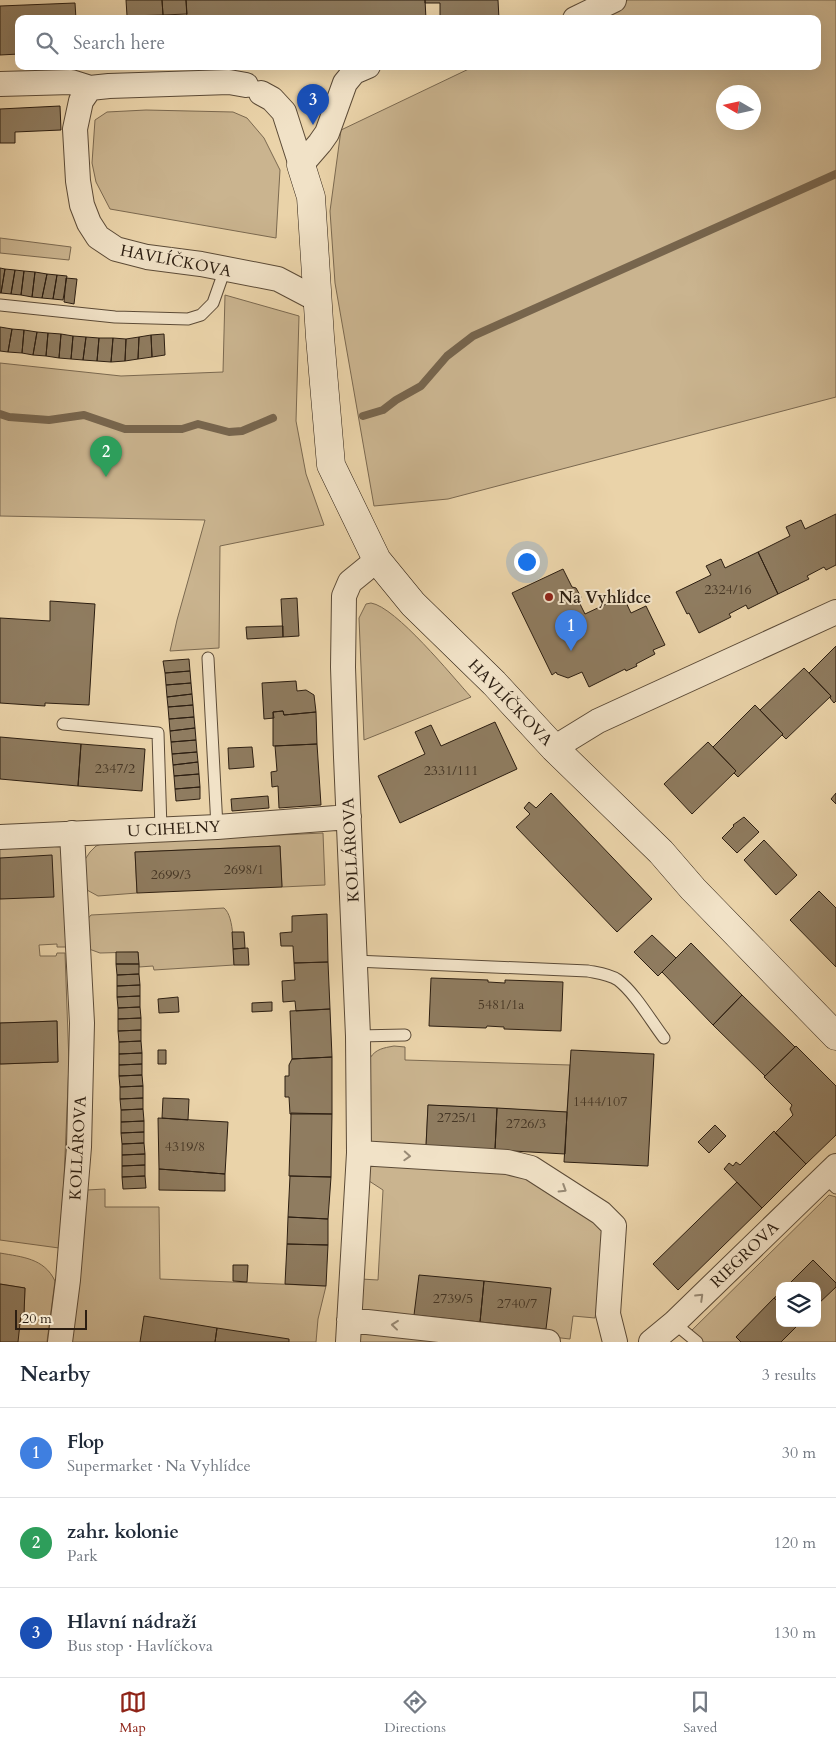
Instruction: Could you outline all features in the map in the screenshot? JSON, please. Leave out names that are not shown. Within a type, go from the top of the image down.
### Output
[{"type":"street","points":[[583,15],[614,0]]},
{"type":"street","points":[[301,165],[327,133],[346,83],[354,72],[359,70]]},
{"type":"street","name":"HAVLÍČKOVA","points":[[0,84],[71,82],[90,88],[229,82],[253,89],[272,99],[284,112],[311,197],[331,465],[377,560],[413,604],[494,683],[554,748],[661,852],[692,889],[836,1036]]},
{"type":"street","name":"HAVLÍČKOVA","points":[[90,88],[81,101],[75,129],[78,181],[82,205],[89,223],[98,237],[116,250],[278,279],[318,300]]},
{"type":"street","name":"KOLLÁROVA","points":[[377,560],[350,582],[344,596],[343,667],[358,1036],[359,1153],[348,1331],[548,1342]]},
{"type":"street","points":[[554,748],[598,722],[836,612]]},
{"type":"street","name":"U CIHELNY","points":[[0,837],[217,827],[348,817]]},
{"type":"street","name":"KOLLÁROVA","points":[[60,1342],[68,1280],[80,1128],[82,1023],[72,834]]},
{"type":"street","points":[[359,1153],[507,1162],[520,1165],[531,1168],[601,1212],[614,1226],[608,1314],[615,1342]]},
{"type":"street","name":"RIEGROVA","points":[[651,1342],[832,1177]]},
{"type":"lane","points":[[0,305],[115,317],[188,320],[201,315],[213,303],[225,269]]},
{"type":"lane","points":[[208,658],[217,827]]},
{"type":"lane","points":[[63,724],[158,733],[161,829]]},
{"type":"lane","points":[[355,961],[588,971],[605,974],[618,981],[632,996],[664,1038]]},
{"type":"lane","points":[[358,1036],[405,1035]]},
{"type":"lane","points":[[674,1323],[697,1342]]},
{"type":"shaded area","points":[[628,0],[836,0],[836,397],[448,499],[374,506],[335,283],[330,211],[341,130],[467,70],[821,70],[821,15],[597,15],[615,4]]},
{"type":"shaded area","points":[[146,110],[233,112],[247,118],[264,138],[280,170],[276,238],[110,209],[96,182],[92,163],[95,120],[107,112]]},
{"type":"shaded area","points":[[0,238],[71,247],[69,260],[0,253]]},
{"type":"shaded area","points":[[225,295],[299,316],[296,421],[306,474],[324,525],[220,546],[219,648],[170,651],[205,520],[0,516],[0,363],[121,376],[223,372]]},
{"type":"shaded area","points":[[371,603],[382,607],[409,629],[471,697],[364,740],[359,618],[366,604]]},
{"type":"shaded area","points":[[323,833],[325,885],[282,887],[280,846],[135,852],[137,893],[98,896],[87,890],[84,885],[82,864],[96,846],[104,843]]},
{"type":"shaded area","points":[[57,845],[62,848],[66,947],[57,947],[57,944],[39,945],[40,956],[56,956],[57,953],[65,953],[69,1063],[59,1248],[0,1240],[0,1064],[58,1062],[57,1021],[0,1023],[0,848]]},
{"type":"shaded area","points":[[224,908],[228,912],[232,926],[234,965],[154,970],[153,966],[139,967],[138,952],[100,953],[89,949],[85,922],[91,915]]},
{"type":"shaded area","points":[[394,1046],[405,1047],[405,1060],[570,1065],[567,1112],[428,1105],[426,1146],[374,1147],[369,1140],[370,1058],[380,1049]]},
{"type":"shaded area","points":[[371,1165],[513,1171],[600,1221],[607,1241],[595,1318],[573,1316],[570,1339],[365,1316],[360,1306],[361,1279],[378,1280],[383,1190],[366,1179]]},
{"type":"shaded area","points":[[105,1189],[105,1207],[159,1207],[160,1279],[326,1286],[318,1319],[316,1342],[67,1342],[83,1194],[87,1190]]},
{"type":"shaded area","points":[[829,1195],[836,1197],[836,1342],[699,1342],[690,1332]]},
{"type":"shaded area","points":[[0,1253],[39,1263],[45,1267],[55,1281],[47,1342],[17,1342],[21,1314],[24,1314],[25,1288],[0,1284]]},
{"type":"shaded area","points":[[360,1332],[495,1342],[358,1342]]},
{"type":"building","points":[[126,0],[162,0],[163,15],[127,15]]},
{"type":"building","points":[[162,0],[186,0],[187,14],[163,15]]},
{"type":"building","points":[[186,0],[425,0],[426,15],[187,15]]},
{"type":"building","points":[[425,0],[498,0],[499,15],[440,15],[440,3],[425,3]]},
{"type":"building","points":[[75,3],[76,15],[15,15],[15,54],[0,55],[0,6]]},
{"type":"building","points":[[60,106],[61,130],[15,132],[15,143],[0,143],[0,109]]},
{"type":"building","points":[[0,268],[5,269],[1,293],[0,293]]},
{"type":"building","points":[[5,269],[15,270],[11,294],[1,293]]},
{"type":"building","points":[[15,270],[24,271],[21,295],[11,294]]},
{"type":"building","points":[[24,271],[35,272],[32,297],[21,295]]},
{"type":"building","points":[[35,272],[47,274],[42,298],[32,297]]},
{"type":"building","points":[[47,274],[57,275],[53,299],[42,298]]},
{"type":"building","points":[[57,275],[67,276],[63,300],[53,299]]},
{"type":"building","points":[[66,278],[77,279],[74,304],[64,302]]},
{"type":"building","points":[[0,327],[12,329],[8,352],[0,351]]},
{"type":"building","points":[[12,329],[24,330],[22,353],[8,352]]},
{"type":"building","points":[[24,330],[37,332],[33,355],[22,353]]},
{"type":"building","points":[[37,332],[48,333],[46,356],[33,355]]},
{"type":"building","points":[[48,333],[61,334],[59,358],[46,356]]},
{"type":"building","points":[[61,334],[73,336],[71,359],[59,358]]},
{"type":"building","points":[[164,334],[165,355],[152,357],[151,335]]},
{"type":"building","points":[[151,335],[152,357],[138,359],[139,337]]},
{"type":"building","points":[[73,336],[86,337],[83,360],[71,359]]},
{"type":"building","points":[[86,337],[99,338],[97,361],[83,360]]},
{"type":"building","points":[[139,337],[138,359],[125,361],[126,339]]},
{"type":"building","points":[[99,338],[113,338],[111,362],[97,361]]},
{"type":"building","points":[[113,338],[126,339],[125,361],[111,362]]},
{"type":"building","points":[[836,514],[836,565],[826,570],[824,567],[807,576],[809,579],[778,594],[758,552],[790,536],[786,527],[801,520],[805,529]]},
{"type":"building","points":[[758,552],[778,594],[748,609],[746,605],[729,614],[731,617],[699,633],[676,592],[711,575],[706,566],[721,559],[725,568]]},
{"type":"building","points":[[563,569],[572,587],[576,588],[581,597],[579,602],[585,614],[623,596],[631,613],[646,606],[665,645],[653,650],[655,654],[636,664],[637,666],[626,671],[625,669],[589,687],[582,672],[568,678],[556,672],[552,675],[512,593]]},
{"type":"building","points":[[297,598],[299,636],[283,637],[281,599]]},
{"type":"building","points":[[50,601],[95,604],[89,705],[45,703],[45,706],[0,703],[0,618],[50,621]]},
{"type":"building","points":[[283,626],[283,637],[247,639],[246,627]]},
{"type":"building","points":[[836,646],[836,701],[834,703],[830,698],[831,696],[809,673]]},
{"type":"building","points":[[189,659],[190,671],[165,673],[163,661]]},
{"type":"building","points":[[804,668],[831,696],[786,739],[760,710]]},
{"type":"building","points":[[190,671],[191,683],[166,685],[165,673]]},
{"type":"building","points":[[296,681],[297,691],[306,690],[314,695],[316,712],[284,715],[283,711],[273,712],[274,718],[264,719],[262,683]]},
{"type":"building","points":[[191,683],[192,694],[167,697],[166,685]]},
{"type":"building","points":[[192,694],[193,705],[168,707],[167,697]]},
{"type":"building","points":[[193,705],[194,717],[169,719],[168,707]]},
{"type":"building","points":[[755,705],[783,734],[738,777],[734,773],[736,771],[713,747]]},
{"type":"building","points":[[283,711],[284,715],[316,712],[317,744],[273,746],[273,712]]},
{"type":"building","points":[[194,717],[195,728],[170,731],[169,719]]},
{"type":"building","points":[[495,722],[517,769],[400,823],[378,776],[425,754],[415,732],[431,725],[441,746]]},
{"type":"building","points":[[195,728],[196,740],[171,742],[170,731]]},
{"type":"building","points":[[0,737],[81,744],[78,786],[0,779]]},
{"type":"building","points":[[196,740],[197,752],[172,754],[171,742]]},
{"type":"building","points":[[708,742],[736,771],[692,814],[664,784]]},
{"type":"building","points":[[81,744],[145,749],[142,791],[78,786]]},
{"type":"building","points":[[317,744],[321,805],[279,808],[278,786],[272,787],[271,772],[277,771],[275,746]]},
{"type":"building","points":[[252,747],[254,767],[229,769],[228,748]]},
{"type":"building","points":[[197,752],[198,762],[173,765],[172,754]]},
{"type":"building","points":[[198,762],[199,774],[174,776],[173,765]]},
{"type":"building","points":[[199,774],[200,787],[175,789],[174,776]]},
{"type":"building","points":[[200,787],[200,799],[176,801],[175,789]]},
{"type":"building","points":[[551,793],[652,899],[617,932],[516,827],[530,814],[524,808],[529,802],[536,808]]},
{"type":"building","points":[[836,793],[836,804],[831,799]]},
{"type":"building","points":[[268,796],[269,808],[232,811],[231,799]]},
{"type":"building","points":[[744,817],[759,832],[737,853],[722,838],[733,825]]},
{"type":"building","points":[[764,840],[797,875],[776,895],[744,860]]},
{"type":"building","points":[[280,846],[282,887],[137,893],[135,852]]},
{"type":"building","points":[[52,855],[54,897],[0,899],[0,858]]},
{"type":"building","points":[[819,891],[836,908],[836,967],[790,920]]},
{"type":"building","points":[[327,914],[328,962],[294,963],[293,946],[281,946],[280,933],[292,932],[292,916]]},
{"type":"building","points":[[232,932],[244,932],[245,948],[233,949]]},
{"type":"building","points":[[652,935],[676,958],[658,976],[634,952]]},
{"type":"building","points":[[691,943],[742,995],[713,1025],[662,972]]},
{"type":"building","points":[[248,948],[249,965],[234,965],[233,949]]},
{"type":"building","points":[[116,952],[138,952],[139,964],[116,964]]},
{"type":"building","points":[[328,962],[330,1009],[296,1011],[295,1001],[283,1002],[282,981],[295,980],[294,963]]},
{"type":"building","points":[[116,964],[139,964],[139,974],[117,975]]},
{"type":"building","points":[[139,974],[140,985],[117,986],[117,975]]},
{"type":"building","points":[[431,978],[488,980],[488,982],[505,983],[505,980],[563,982],[561,1031],[504,1029],[504,1027],[487,1026],[486,1028],[429,1026]]},
{"type":"building","points":[[140,985],[140,996],[117,997],[117,986]]},
{"type":"building","points":[[742,995],[795,1047],[765,1076],[713,1025]]},
{"type":"building","points":[[140,996],[140,1007],[118,1008],[117,997]]},
{"type":"building","points":[[178,997],[179,1012],[159,1013],[158,999]]},
{"type":"building","points":[[272,1002],[272,1011],[252,1012],[252,1003]]},
{"type":"building","points":[[140,1007],[141,1018],[118,1019],[118,1008]]},
{"type":"building","points":[[330,1009],[332,1057],[292,1059],[290,1011]]},
{"type":"building","points":[[141,1018],[141,1030],[118,1031],[118,1019]]},
{"type":"building","points":[[57,1021],[58,1062],[0,1064],[0,1023]]},
{"type":"building","points":[[141,1030],[141,1041],[119,1042],[118,1031]]},
{"type":"building","points":[[141,1041],[142,1053],[119,1054],[119,1042]]},
{"type":"building","points":[[796,1046],[836,1086],[836,1135],[806,1164],[775,1133],[793,1115],[790,1109],[792,1105],[764,1077]]},
{"type":"building","points":[[158,1050],[166,1050],[166,1064],[158,1064]]},
{"type":"building","points":[[571,1050],[654,1054],[648,1166],[564,1162]]},
{"type":"building","points":[[142,1053],[142,1064],[119,1065],[119,1054]]},
{"type":"building","points":[[332,1057],[332,1114],[290,1114],[289,1097],[285,1097],[285,1076],[289,1076],[289,1065],[292,1059]]},
{"type":"building","points":[[142,1064],[142,1075],[119,1076],[119,1065]]},
{"type":"building","points":[[142,1075],[143,1086],[120,1087],[119,1076]]},
{"type":"building","points":[[143,1086],[143,1098],[120,1099],[120,1087]]},
{"type":"building","points":[[143,1098],[143,1109],[121,1110],[120,1099]]},
{"type":"building","points":[[163,1098],[189,1099],[188,1120],[162,1118]]},
{"type":"building","points":[[428,1105],[497,1108],[495,1150],[426,1146]]},
{"type":"building","points":[[497,1108],[567,1112],[565,1154],[495,1150]]},
{"type":"building","points":[[143,1109],[144,1121],[121,1122],[121,1110]]},
{"type":"building","points":[[291,1113],[332,1114],[331,1177],[289,1176]]},
{"type":"building","points":[[158,1118],[228,1122],[225,1174],[159,1169]]},
{"type":"building","points":[[144,1121],[144,1132],[121,1133],[121,1122]]},
{"type":"building","points":[[715,1125],[726,1136],[709,1153],[698,1142]]},
{"type":"building","points":[[774,1131],[806,1164],[762,1208],[724,1169],[729,1163],[733,1166],[736,1162],[740,1165]]},
{"type":"building","points":[[144,1132],[144,1143],[122,1144],[121,1133]]},
{"type":"building","points":[[144,1143],[145,1154],[122,1155],[122,1144]]},
{"type":"building","points":[[145,1154],[145,1165],[122,1166],[122,1155]]},
{"type":"building","points":[[145,1165],[145,1176],[122,1177],[122,1166]]},
{"type":"building","points":[[159,1169],[225,1174],[225,1191],[159,1190]]},
{"type":"building","points":[[145,1176],[146,1188],[123,1189],[122,1177]]},
{"type":"building","points":[[290,1176],[331,1177],[328,1219],[288,1217]]},
{"type":"building","points":[[737,1182],[762,1208],[678,1290],[653,1264]]},
{"type":"building","points":[[288,1217],[328,1219],[328,1245],[287,1244]]},
{"type":"building","points":[[287,1244],[328,1245],[326,1286],[285,1284]]},
{"type":"building","points":[[813,1260],[836,1283],[836,1287],[821,1301],[821,1282],[791,1282]]},
{"type":"building","points":[[233,1265],[248,1265],[247,1282],[233,1281]]},
{"type":"building","points":[[419,1275],[484,1281],[480,1322],[414,1315]]},
{"type":"building","points":[[484,1281],[551,1288],[546,1329],[480,1322]]},
{"type":"building","points":[[0,1284],[25,1288],[24,1314],[21,1314],[18,1342],[0,1342]]},
{"type":"building","points":[[774,1298],[776,1300],[776,1327],[796,1327],[781,1342],[741,1342],[736,1337]]},
{"type":"building","points":[[144,1316],[217,1328],[215,1342],[140,1342]]},
{"type":"building","points":[[217,1328],[289,1339],[289,1342],[215,1342]]},
{"type":"waterway","points":[[363,416],[383,410],[396,400],[421,386],[447,356],[473,336],[836,174]]},
{"type":"waterway","points":[[0,414],[9,417],[49,420],[84,415],[125,429],[182,429],[198,424],[229,432],[242,431],[273,418]]},
{"type":"place","name":"Hlavní nádraží","points":[[313,125]]},
{"type":"place","name":"zahr. kolonie","points":[[106,477]]},
{"type":"place","name":"Na Vyhlídce","points":[[549,597]]},
{"type":"place","name":"Flop","points":[[571,651]]}]
